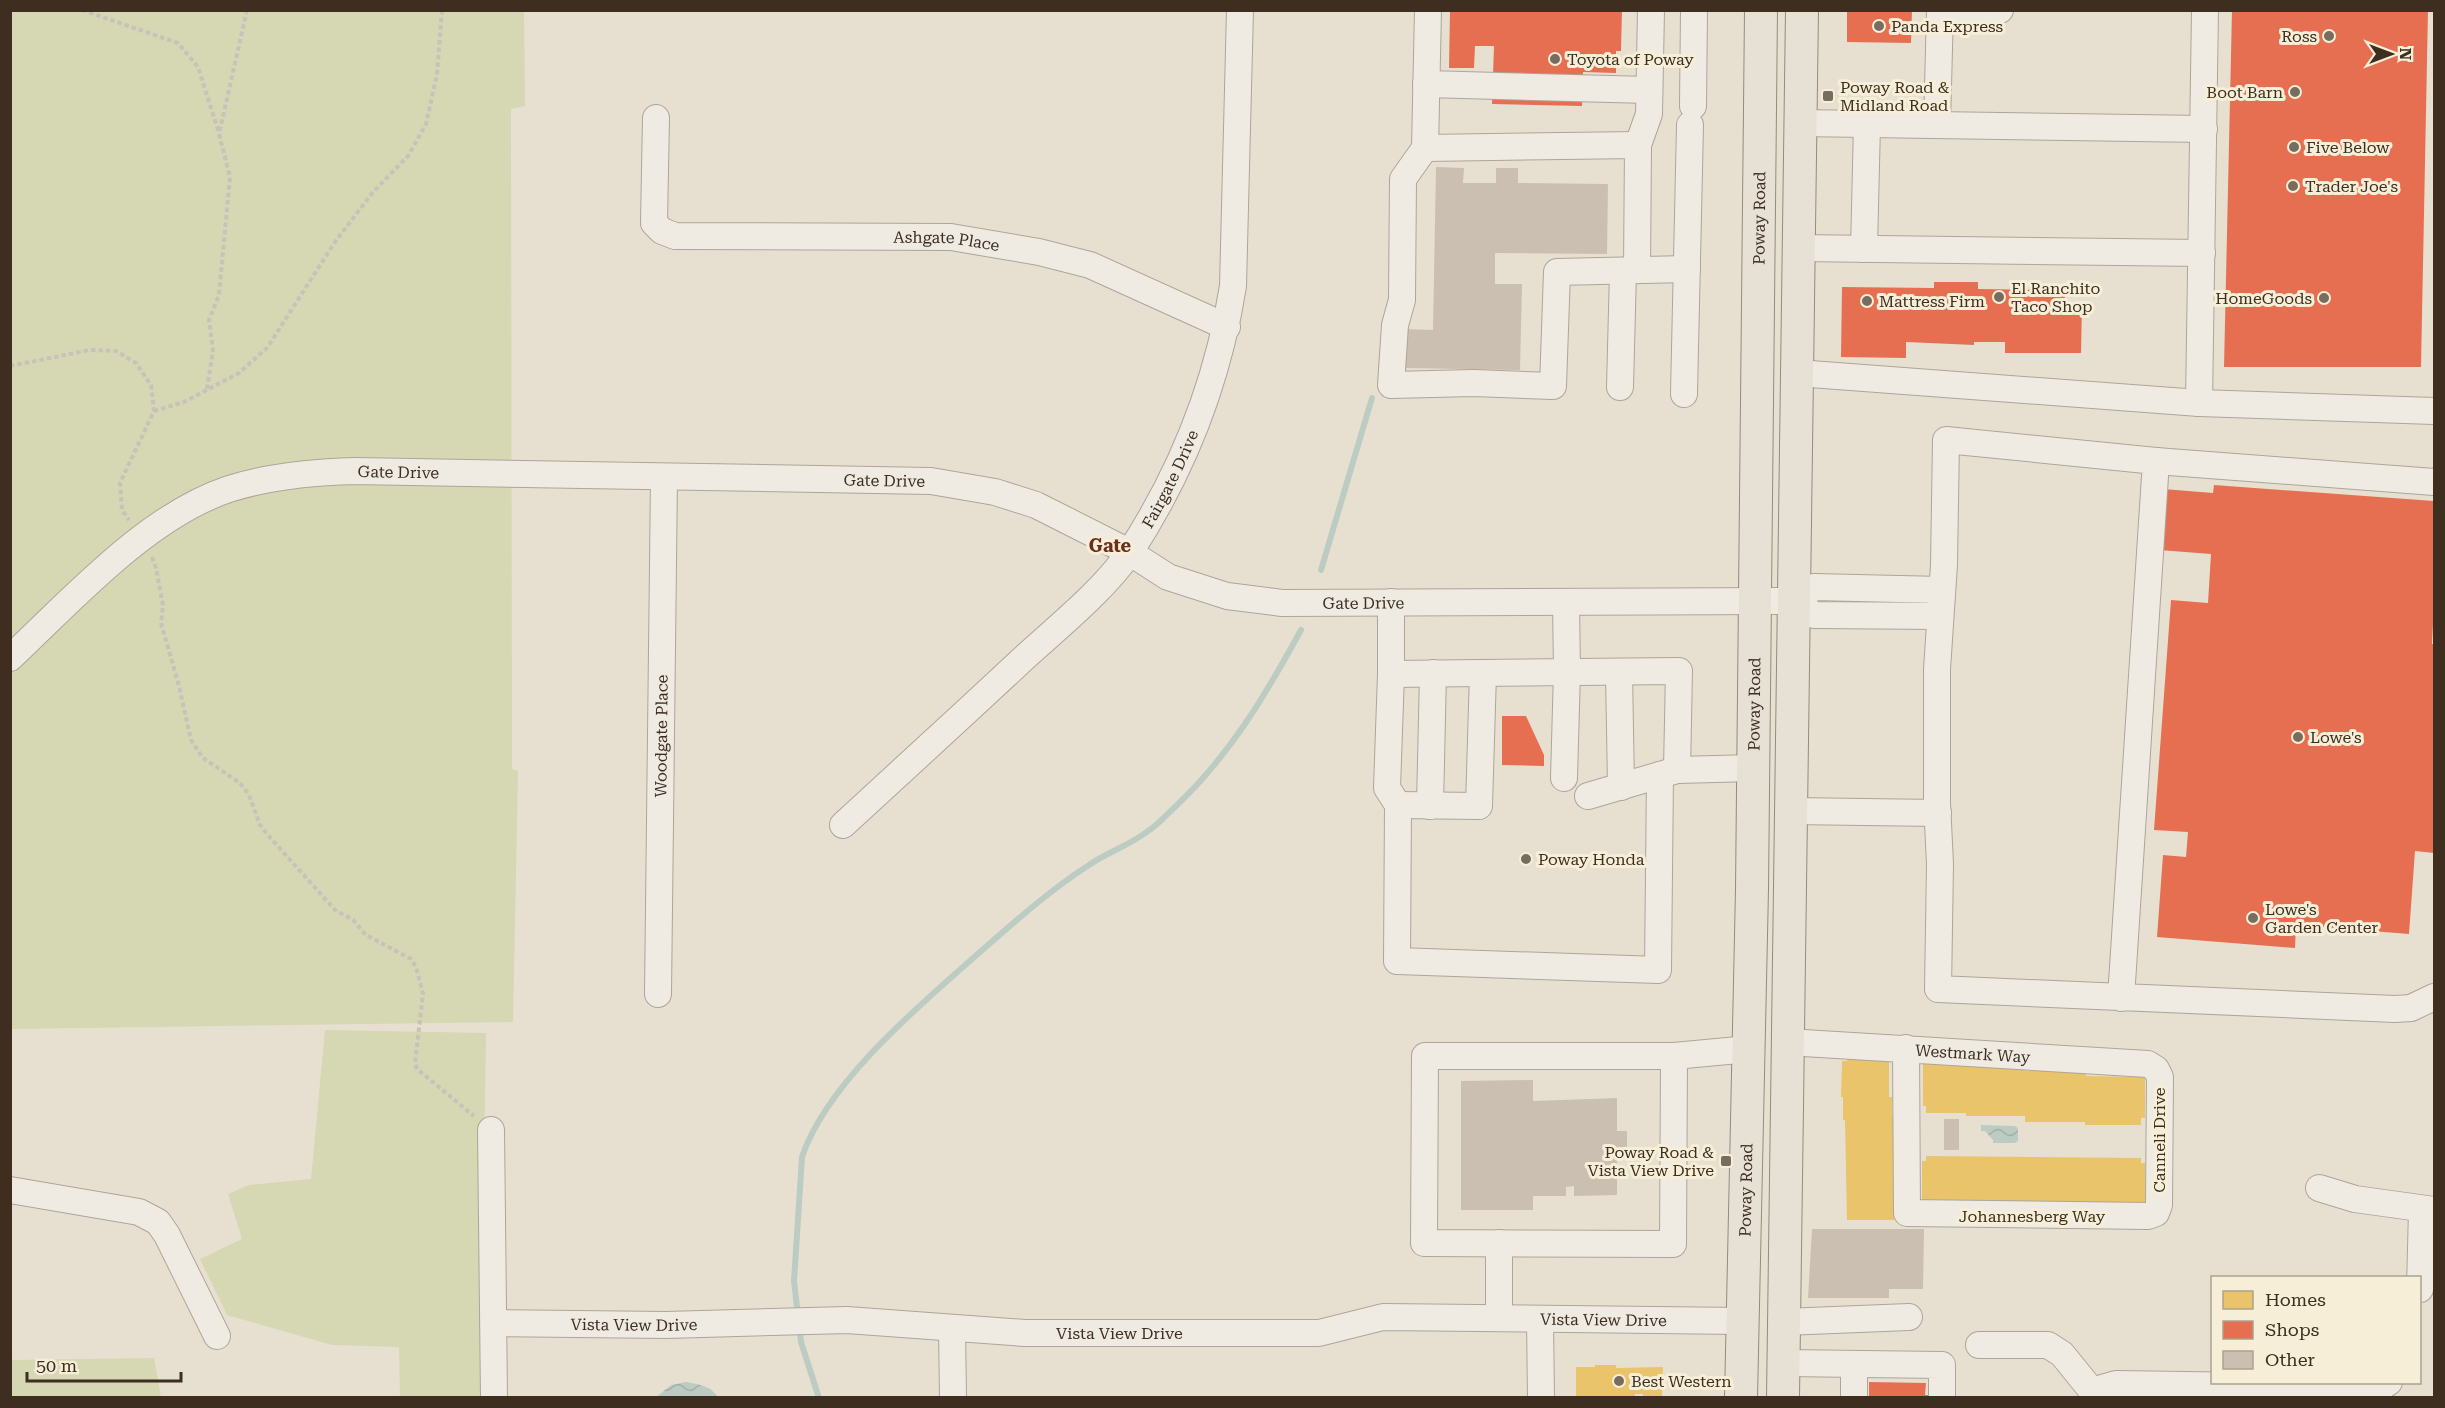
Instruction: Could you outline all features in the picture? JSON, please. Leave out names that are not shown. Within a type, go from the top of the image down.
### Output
[{"type":"main road","name":"Poway Road","points":[[1741,1398],[1754,768],[1761,10]]},
{"type":"main road","points":[[1780,10],[1778,105],[1790,121],[1800,123]]},
{"type":"main road","points":[[1783,1398],[1802,10]]},
{"type":"main road","points":[[1760,108],[1770,109],[1782,130],[1782,237],[1786,264],[1797,296]]},
{"type":"main road","points":[[1752,889],[1763,933],[1763,1030],[1769,1037],[1787,1042]]},
{"type":"main road","points":[[1749,1049],[1765,1063],[1767,1070],[1766,1222],[1768,1240],[1784,1278]]},
{"type":"main road","points":[[1742,1321],[1752,1398]]},
{"type":"street","name":"Fairgate Drive","points":[[843,825],[1112,575],[1130,552],[1185,452],[1206,397],[1227,327],[1233,286],[1236,245],[1240,10]]},
{"type":"street","points":[[1428,10],[1425,148],[1403,179],[1402,300],[1395,325],[1391,385],[1474,383],[1553,386],[1557,272],[1687,269]]},
{"type":"street","points":[[1620,387],[1638,145],[1648,114],[1651,10]]},
{"type":"street","points":[[1684,394],[1694,10]]},
{"type":"street","points":[[1937,125],[1940,11],[1995,12],[2000,10]]},
{"type":"street","points":[[2199,403],[2205,10]]},
{"type":"street","points":[[1426,84],[1649,90]]},
{"type":"street","name":"Ashgate Place","points":[[656,118],[654,223],[662,231],[675,236],[951,237],[989,242],[1090,265],[1227,327]]},
{"type":"street","points":[[1800,123],[2204,129]]},
{"type":"street","points":[[1864,249],[1868,124]]},
{"type":"street","points":[[1425,148],[1638,145]]},
{"type":"street","points":[[1798,248],[2202,253]]},
{"type":"street","points":[[1797,373],[2199,403],[2434,411]]},
{"type":"street","points":[[2434,482],[2156,461],[1946,440],[1942,590],[1937,669],[1940,864],[1938,989],[2395,1009],[2411,1008],[2434,997]]},
{"type":"street","points":[[2121,998],[2156,461]]},
{"type":"street","name":"Gate Drive","points":[[10,658],[141,540],[163,523],[209,497],[255,482],[304,474],[355,471],[931,481],[995,492],[1036,505],[1130,552],[1168,577],[1227,596],[1282,603],[1794,602]]},
{"type":"street","name":"Woodgate Place","points":[[658,994],[664,477]]},
{"type":"street","points":[[1940,616],[1814,615],[1794,602],[1814,587],[1942,590]]},
{"type":"street","points":[[1391,602],[1387,788],[1398,805],[1397,961],[1658,970],[1668,773],[1679,671],[1391,674]]},
{"type":"street","points":[[1564,778],[1566,602]]},
{"type":"street","points":[[1619,672],[1621,787]]},
{"type":"street","points":[[1430,806],[1433,673]]},
{"type":"street","points":[[1398,805],[1479,806],[1482,673]]},
{"type":"street","points":[[1588,796],[1668,773],[1754,768]]},
{"type":"street","points":[[1791,811],[1938,813]]},
{"type":"street","name":"Westmark Way","points":[[1787,1042],[2148,1064],[2156,1069]]},
{"type":"street","name":"Johannesberg Way","points":[[1906,1048],[1907,1213],[1911,1215],[2148,1216],[2156,1213]]},
{"type":"street","points":[[1674,1056],[1673,1244],[1424,1243],[1425,1056],[1674,1056],[1749,1049]]},
{"type":"street","name":"Canneli Drive","points":[[2156,1069],[2160,1077],[2159,1205],[2156,1213]]},
{"type":"street","points":[[491,1130],[494,1398]]},
{"type":"street","points":[[2319,1188],[2355,1199],[2428,1209],[2421,1279]]},
{"type":"street","points":[[10,1190],[138,1212],[158,1222],[167,1235],[217,1336]]},
{"type":"street","points":[[1499,1243],[1499,1318]]},
{"type":"street","name":"Vista View Drive","points":[[494,1323],[666,1325],[821,1323],[847,1320],[1025,1333],[1318,1333],[1383,1317],[1742,1321]]},
{"type":"street","points":[[1784,1322],[1909,1317]]},
{"type":"street","points":[[1540,1319],[1540,1398]]},
{"type":"street","points":[[952,1328],[953,1398]]},
{"type":"street","points":[[1979,1345],[2048,1345],[2062,1354],[2092,1391],[2116,1384],[2255,1391],[2380,1388],[2387,1384]]},
{"type":"street","points":[[1783,1363],[1942,1365],[1942,1398]]},
{"type":"street","points":[[1854,1364],[1854,1398]]},
{"type":"path","points":[[82,10],[178,43],[198,67],[230,177],[219,295],[209,320],[213,350],[207,390]]},
{"type":"path","points":[[219,134],[247,10]]},
{"type":"path","points":[[154,411],[184,402],[239,373],[267,348],[335,242],[373,192],[408,156],[426,124],[437,74],[442,10]]},
{"type":"path","points":[[10,366],[90,350],[116,351],[136,363],[151,385],[154,411],[120,483],[122,510],[156,568],[163,609],[160,623],[179,686],[189,731],[197,751],[203,758],[240,783],[249,795],[260,825],[335,910],[353,920],[366,935],[411,959],[419,975],[423,994],[414,1064],[417,1069],[491,1130]]},
{"type":"green space","points":[[10,11],[524,11],[525,106],[511,109],[512,769],[518,771],[513,1022],[11,1029]]},
{"type":"green space","points":[[325,1030],[486,1033],[480,1397],[400,1397],[399,1347],[332,1345],[227,1315],[200,1259],[242,1239],[228,1194],[249,1185],[311,1179]]},
{"type":"green space","points":[[154,1358],[161,1397],[11,1397],[11,1360]]},
{"type":"water","points":[[1981,1125],[2015,1126],[2018,1128],[2018,1141],[1993,1143],[1985,1131],[1981,1131]]},
{"type":"water","points":[[686,1382],[708,1388],[718,1397],[656,1397],[671,1385]]},
{"type":"building: Homes","points":[[1847,1058],[1889,1058],[1889,1097],[1892,1097],[1892,1117],[1894,1117],[1894,1220],[1847,1220],[1845,1120],[1843,1120],[1843,1097],[1841,1097],[1842,1061],[1847,1061]]},
{"type":"building: Homes","points":[[1923,1063],[2005,1066],[2005,1068],[2025,1068],[2025,1071],[2086,1071],[2086,1076],[2145,1077],[2145,1118],[2141,1118],[2141,1125],[2085,1125],[2085,1122],[2025,1122],[2025,1116],[1926,1113],[1926,1106],[1923,1106]]},
{"type":"building: Homes","points":[[1926,1156],[2141,1158],[2141,1163],[2145,1163],[2145,1207],[1922,1206],[1922,1161],[1926,1161]]},
{"type":"building: Homes","name":"Best Western","points":[[1595,1365],[1616,1365],[1616,1368],[1663,1367],[1662,1398],[1643,1398],[1643,1394],[1635,1394],[1635,1398],[1576,1398],[1576,1367],[1595,1367]]},
{"type":"building: Shops","name":"Toyota of Poway","points":[[1450,10],[1622,10],[1621,51],[1616,51],[1616,73],[1583,72],[1582,106],[1492,104],[1494,46],[1475,46],[1474,68],[1449,68]]},
{"type":"building: Shops","name":"Panda Express","points":[[1847,10],[1912,10],[1911,43],[1847,42]]},
{"type":"building: Shops","points":[[2232,10],[2428,10],[2421,367],[2224,367]]},
{"type":"building: Shops","points":[[1934,282],[1978,282],[1978,289],[2065,290],[2065,307],[2082,307],[2081,353],[2005,353],[2005,342],[1974,342],[1974,345],[1906,342],[1906,358],[1841,357],[1842,287],[1934,288]]},
{"type":"building: Shops","name":"Lowe's","points":[[2214,485],[2434,501],[2432,644],[2434,644],[2434,853],[2415,851],[2409,934],[2296,925],[2295,948],[2157,937],[2163,855],[2186,857],[2188,832],[2154,830],[2171,600],[2208,603],[2211,554],[2159,550],[2163,489],[2213,493]]},
{"type":"building: Shops","points":[[1502,716],[1526,716],[1544,755],[1544,766],[1502,765]]},
{"type":"building: Shops","points":[[1869,1382],[1926,1383],[1925,1395],[1933,1395],[1933,1398],[1869,1398]]},
{"type":"building: Other","points":[[1436,167],[1464,168],[1463,183],[1496,183],[1496,168],[1518,168],[1518,183],[1608,184],[1607,254],[1495,253],[1495,284],[1522,284],[1520,370],[1403,368],[1403,329],[1433,330]]},
{"type":"building: Other","points":[[1533,1080],[1533,1101],[1617,1098],[1617,1131],[1627,1131],[1627,1158],[1617,1158],[1617,1195],[1574,1196],[1574,1186],[1566,1187],[1566,1196],[1533,1196],[1533,1210],[1461,1210],[1461,1081]]},
{"type":"building: Other","points":[[1944,1119],[1959,1119],[1959,1150],[1944,1150]]},
{"type":"building: Other","points":[[1812,1229],[1924,1229],[1923,1289],[1889,1289],[1889,1298],[1808,1298]]},
{"type":"waterway","points":[[1321,570],[1372,398]]},
{"type":"waterway","points":[[798,1316],[794,1281],[802,1157],[814,1130],[831,1103],[851,1076],[899,1025],[1000,934],[1073,875],[1152,829],[1195,787],[1230,746],[1245,724],[1301,630]]},
{"type":"waterway","points":[[799,1326],[801,1342],[819,1398]]},
{"type":"place","name":"Panda Express","points":[[1879,26]]},
{"type":"place","name":"Ross","points":[[2329,36]]},
{"type":"place","name":"Toyota of Poway","points":[[1555,59]]},
{"type":"place","name":"Boot Barn","points":[[2295,92]]},
{"type":"place","name":"Poway Road & Midland Road","points":[[1828,96]]},
{"type":"place","name":"Five Below","points":[[2294,147]]},
{"type":"place","name":"Trader Joe's","points":[[2293,186]]},
{"type":"place","name":"El Ranchito Taco Shop","points":[[1999,297]]},
{"type":"place","name":"HomeGoods","points":[[2324,298]]},
{"type":"place","name":"Mattress Firm","points":[[1867,301]]},
{"type":"place","name":"Lowe's","points":[[2298,737]]},
{"type":"place","name":"Poway Honda","points":[[1526,859]]},
{"type":"place","name":"Lowe's Garden Center","points":[[2253,918]]},
{"type":"place","name":"Poway Road & Vista View Drive","points":[[1726,1161]]},
{"type":"place","name":"Best Western","points":[[1619,1381]]},
{"type":"district","name":"Gate","points":[[1110,545]]}]
